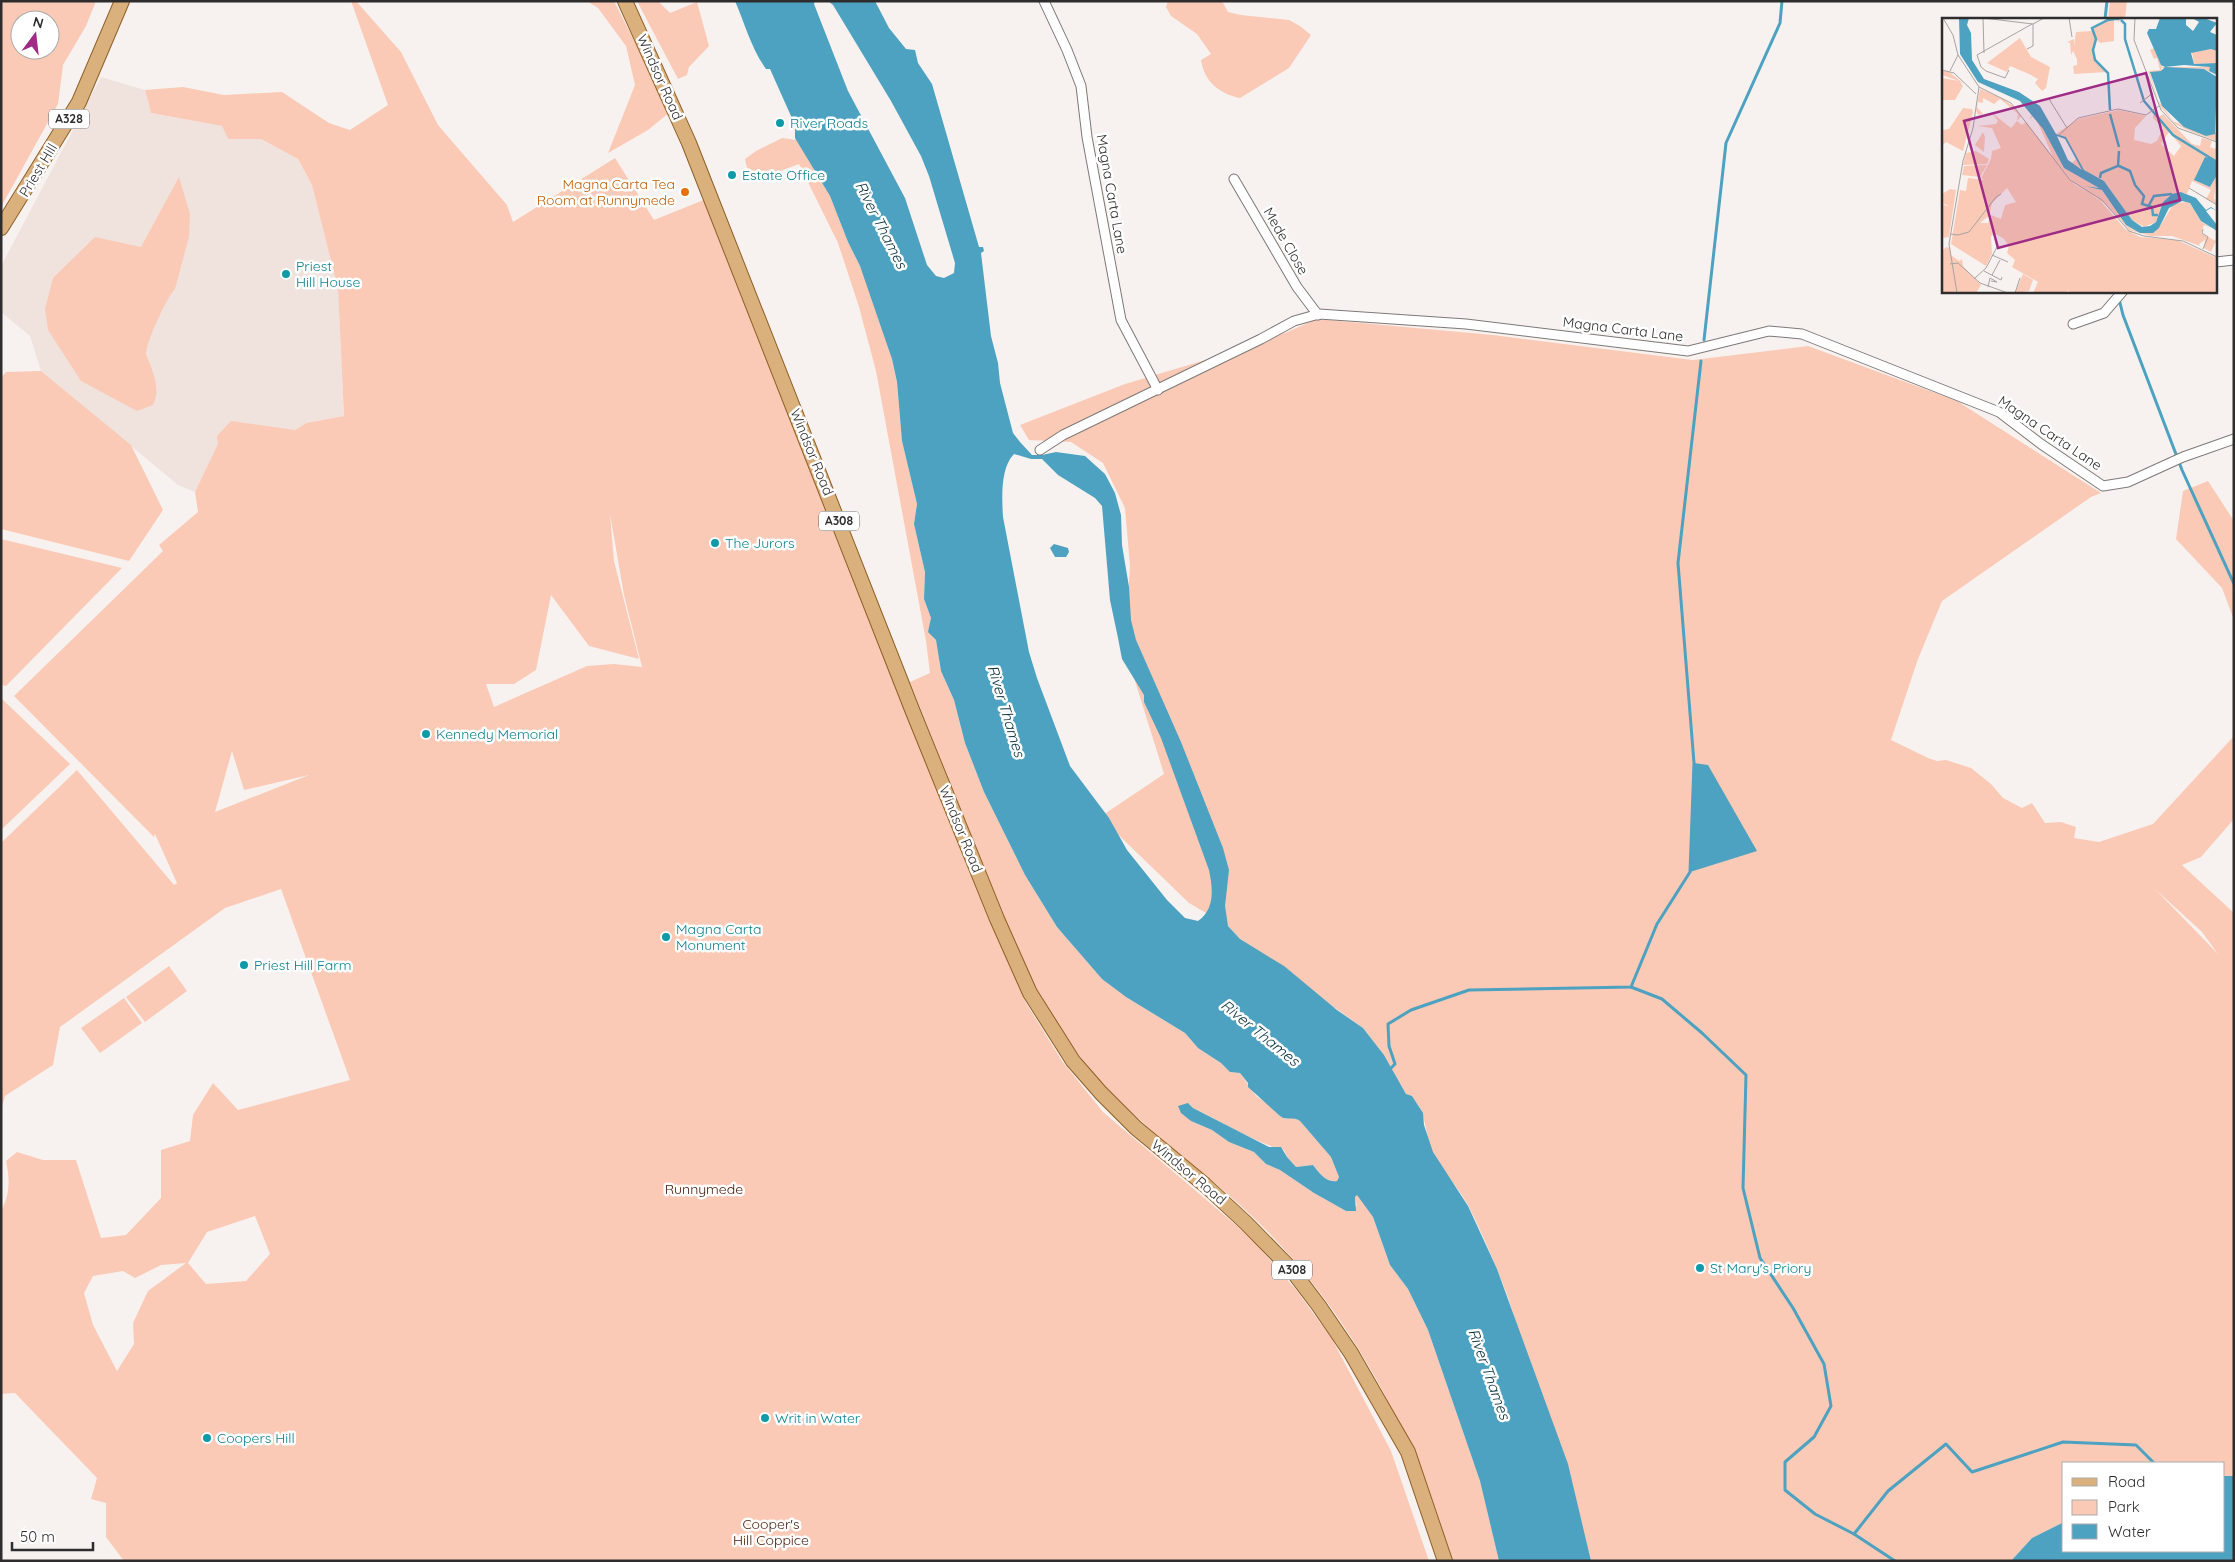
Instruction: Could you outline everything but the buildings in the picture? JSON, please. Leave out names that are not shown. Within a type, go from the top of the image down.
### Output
[{"type":"main road","name":"Priest Hill","points":[[1,228],[79,102],[122,1]]},
{"type":"main road","name":"Windsor Road","points":[[625,1],[689,143],[913,712],[997,919],[1030,993],[1068,1053],[1101,1094],[1136,1128],[1205,1185],[1246,1223],[1292,1269],[1320,1306],[1351,1353],[1408,1452],[1445,1561]]},
{"type":"street","name":"Magna Carta Lane","points":[[1044,1],[1081,86],[1087,137],[1121,320],[1158,390]]},
{"type":"street","name":"Mede Close","points":[[1234,179],[1297,287],[1318,315]]},
{"type":"street","points":[[2218,262],[2234,260]]},
{"type":"street","points":[[2073,324],[2104,313],[2122,292]]},
{"type":"street","name":"Magna Carta Lane","points":[[1040,450],[1063,435],[1158,390],[1294,321],[1318,315],[1466,324],[1688,351],[1768,330],[1802,334],[1999,412],[2103,486],[2128,482],[2183,457],[2234,438]]},
{"type":"shaded area","points":[[101,77],[145,90],[151,113],[222,126],[228,139],[261,139],[298,159],[312,185],[338,289],[344,416],[306,423],[295,430],[264,427],[219,444],[195,492],[178,485],[41,371],[30,336],[1,312],[1,266]]},
{"type":"green space","points":[[1,1],[96,1],[86,26],[63,65],[58,104],[1,207]]},
{"type":"green space","name":"Runnymede","points":[[351,1],[356,1],[401,52],[438,125],[507,205],[513,222],[615,158],[654,220],[706,199],[970,867],[1026,1003],[1062,1061],[1103,1112],[1250,1237],[1297,1291],[1332,1339],[1391,1451],[1429,1561],[124,1561],[106,1537],[106,1503],[91,1499],[97,1478],[15,1393],[1,1394],[1,1211],[8,1187],[6,1161],[17,1152],[43,1160],[76,1160],[101,1238],[126,1235],[161,1198],[161,1150],[190,1141],[193,1115],[213,1083],[238,1110],[350,1080],[281,889],[225,908],[60,1027],[53,1065],[5,1096],[1,1110],[1,843],[77,770],[174,885],[177,883],[155,834],[154,837],[14,696],[163,551],[159,545],[198,512],[195,492],[218,444],[217,436],[231,421],[295,430],[306,423],[344,416],[338,289],[312,185],[298,159],[261,139],[228,139],[222,126],[151,113],[145,90],[183,87],[224,95],[282,92],[329,123],[350,130],[388,105]],"holes":[[[610,514],[624,595],[642,667],[614,664],[587,666],[494,707],[486,684],[514,684],[536,670],[551,595],[589,646],[639,659],[614,561]],[[232,751],[244,790],[309,775],[215,812]],[[255,1216],[270,1254],[246,1281],[206,1284],[188,1263],[207,1232]],[[186,1263],[148,1291],[133,1323],[134,1344],[117,1371],[93,1325],[84,1293],[93,1276],[123,1271],[135,1278],[161,1265]]]},
{"type":"green space","points":[[587,1],[614,1],[670,112],[648,130],[608,153],[635,85],[626,46],[598,8]]},
{"type":"green space","points":[[637,1],[658,1],[670,13],[697,2],[709,46],[689,67],[687,75],[678,79]]},
{"type":"green space","points":[[1168,1],[1222,1],[1228,12],[1289,20],[1311,35],[1289,68],[1240,98],[1220,90],[1209,81],[1201,60],[1211,54],[1197,34],[1171,16],[1166,7]]},
{"type":"green space","points":[[2110,1],[2127,1],[2125,18],[2108,18]]},
{"type":"green space","points":[[782,138],[797,140],[830,196],[874,301],[897,382],[902,441],[917,504],[914,524],[925,572],[924,599],[931,618],[929,632],[936,640],[941,671],[954,700],[965,743],[984,792],[1025,875],[1057,927],[1102,979],[1126,997],[1185,1033],[1198,1048],[1221,1063],[1230,1072],[1240,1073],[1256,1096],[1268,1104],[1280,1116],[1286,1119],[1293,1117],[1300,1121],[1331,1157],[1339,1177],[1337,1181],[1329,1180],[1323,1177],[1313,1165],[1296,1167],[1287,1157],[1284,1150],[1250,1137],[1193,1108],[1188,1103],[1191,1121],[1212,1130],[1229,1142],[1254,1152],[1266,1164],[1280,1170],[1314,1193],[1346,1211],[1357,1206],[1355,1197],[1357,1194],[1373,1217],[1390,1265],[1408,1289],[1428,1330],[1480,1481],[1499,1561],[1453,1561],[1431,1494],[1412,1450],[1379,1384],[1340,1320],[1318,1290],[1269,1233],[1229,1195],[1145,1125],[1106,1087],[1058,1026],[1020,958],[910,682],[930,673],[926,641],[876,371],[859,307],[838,243],[799,164],[756,180],[751,176],[747,168],[745,159],[756,151]]},
{"type":"green space","points":[[179,177],[190,214],[189,237],[175,289],[163,309],[147,347],[146,354],[156,384],[155,400],[153,405],[137,411],[81,381],[48,330],[45,309],[53,278],[95,237],[141,247]]},
{"type":"green space","points":[[1317,319],[1493,335],[1693,360],[1808,346],[1957,401],[2101,493],[2091,497],[1942,601],[1918,659],[1891,740],[1928,758],[1937,761],[1946,760],[1971,768],[1991,784],[2003,798],[2022,808],[2032,803],[2045,823],[2061,822],[2076,827],[2074,838],[2099,842],[2153,824],[2234,736],[2234,819],[2201,857],[2182,865],[2234,913],[2234,1476],[2225,1476],[2225,1462],[2062,1462],[2062,1523],[2032,1538],[2011,1561],[1591,1561],[1508,1297],[1468,1205],[1432,1151],[1418,1104],[1406,1094],[1384,1055],[1363,1028],[1240,939],[1228,926],[1189,903],[1100,817],[1164,774],[1125,649],[1130,566],[1125,508],[1103,463],[1071,442],[1029,440],[1020,425],[1125,384],[1212,358],[1261,339],[1285,333]],"holes":[[[2155,889],[2202,932],[2218,954]]]},
{"type":"green space","points":[[41,371],[131,445],[163,510],[129,561],[1,529],[1,378],[6,372]]},
{"type":"green space","points":[[2208,481],[2234,521],[2234,620],[2222,588],[2176,539],[2183,491]]},
{"type":"green space","points":[[1,539],[122,568],[6,686],[1,685]]},
{"type":"green space","points":[[1,698],[70,764],[1,830]]},
{"type":"green space","points":[[169,966],[187,991],[145,1022],[126,997]]},
{"type":"green space","points":[[124,998],[142,1023],[100,1053],[81,1028]]},
{"type":"water","name":"River Thames","points":[[735,1],[815,1],[814,4],[848,91],[905,198],[927,265],[936,276],[944,278],[954,273],[955,263],[929,176],[921,156],[891,101],[833,5],[828,1],[875,1],[889,28],[906,49],[915,50],[918,63],[932,84],[979,247],[983,247],[984,251],[981,253],[991,336],[998,363],[1000,383],[1013,433],[1032,455],[1056,452],[1085,456],[1105,474],[1115,493],[1121,515],[1122,545],[1129,587],[1131,620],[1136,640],[1181,742],[1223,848],[1229,870],[1225,906],[1228,926],[1240,939],[1284,966],[1337,1010],[1363,1028],[1384,1055],[1406,1094],[1412,1096],[1423,1113],[1424,1125],[1433,1152],[1468,1206],[1497,1269],[1568,1464],[1591,1561],[1499,1561],[1480,1481],[1428,1330],[1408,1289],[1390,1265],[1373,1217],[1357,1195],[1355,1197],[1356,1211],[1346,1211],[1314,1193],[1280,1170],[1266,1164],[1254,1152],[1229,1142],[1212,1130],[1191,1121],[1181,1113],[1178,1106],[1188,1103],[1193,1108],[1269,1147],[1281,1147],[1296,1167],[1313,1165],[1323,1177],[1329,1180],[1337,1181],[1339,1177],[1331,1157],[1300,1121],[1280,1116],[1248,1087],[1248,1083],[1240,1073],[1230,1072],[1221,1063],[1198,1048],[1185,1033],[1126,997],[1102,979],[1057,927],[1025,875],[984,792],[965,743],[954,700],[941,671],[936,640],[928,632],[931,618],[924,599],[925,572],[914,524],[917,504],[902,441],[897,382],[892,359],[860,266],[848,242],[830,196],[795,138],[795,125],[770,69],[766,69],[756,53]],"holes":[[[1014,454],[1031,459],[1042,459],[1058,475],[1095,498],[1102,506],[1110,600],[1122,659],[1144,695],[1144,702],[1161,738],[1209,870],[1212,891],[1210,905],[1204,916],[1198,921],[1185,918],[1167,900],[1127,850],[1109,818],[1070,766],[1037,678],[1029,652],[1003,517],[1002,502],[1004,475],[1009,460]]]},
{"type":"water","points":[[1054,544],[1068,548],[1069,552],[1066,557],[1055,557],[1050,548]]},
{"type":"water","points":[[1694,763],[1708,765],[1757,851],[1690,872]]},
{"type":"water","points":[[2225,1476],[2234,1476],[2234,1561],[2011,1561],[2032,1538],[2062,1523],[2062,1552],[2225,1552]]},
{"type":"waterway","points":[[1704,340],[1726,143],[1780,23],[1782,1]]},
{"type":"waterway","points":[[2105,18],[2107,1]]},
{"type":"waterway","points":[[2119,299],[2123,315],[2182,470],[2234,584]]},
{"type":"waterway","points":[[1389,1070],[1395,1064],[1389,1046],[1388,1024],[1411,1010],[1469,990],[1631,987],[1657,924],[1690,872],[1694,763],[1678,563],[1701,361]]},
{"type":"waterway","points":[[1631,987],[1662,999],[1702,1033],[1746,1075],[1743,1188],[1760,1258],[1793,1308],[1824,1364],[1831,1406],[1814,1437],[1785,1462],[1785,1490],[1815,1514],[1854,1534],[1895,1561]]},
{"type":"waterway","points":[[1854,1534],[1888,1491],[1946,1444],[1972,1472],[2063,1442],[2136,1445],[2153,1462]]},
{"type":"place","name":"River Roads","points":[[780,123]]},
{"type":"place","name":"Estate Office","points":[[732,175]]},
{"type":"place","name":"Magna Carta Tea Room at Runnymede","points":[[685,192]]},
{"type":"place","name":"Priest Hill House","points":[[286,274]]},
{"type":"place","name":"The Jurors","points":[[715,543]]},
{"type":"place","name":"Kennedy Memorial","points":[[426,734]]},
{"type":"place","name":"Magna Carta Monument","points":[[666,937]]},
{"type":"place","name":"Priest Hill Farm","points":[[244,965]]},
{"type":"place","name":"St Mary's Priory","points":[[1700,1268]]},
{"type":"place","name":"Writ in Water","points":[[765,1418]]},
{"type":"place","name":"Coopers Hill","points":[[207,1438]]},
{"type":"park label","name":"Cooper's Hill Coppice","points":[[771,1532]]}]
